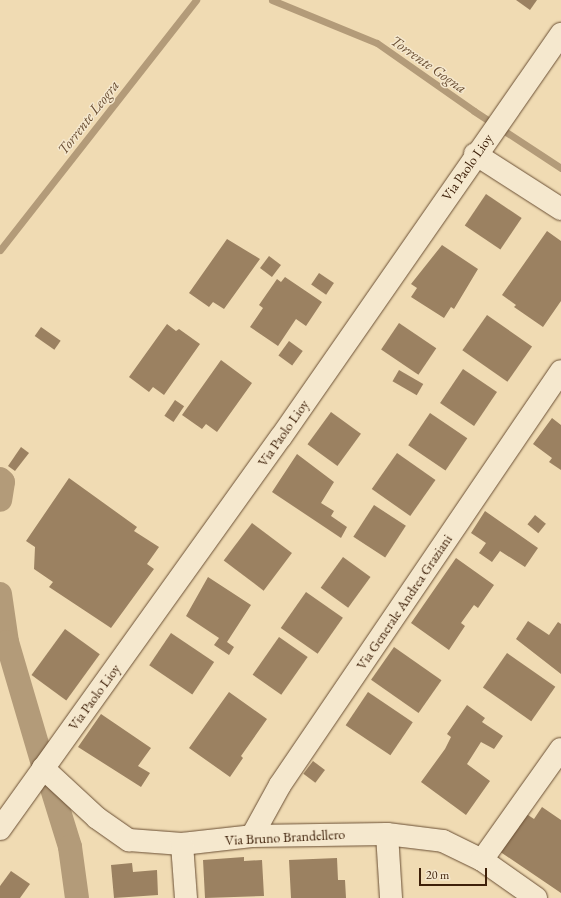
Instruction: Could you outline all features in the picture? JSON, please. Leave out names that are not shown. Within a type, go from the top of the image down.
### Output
[{"type":"street","name":"Via Paolo Lioy","points":[[0,829],[281,436],[481,146],[561,34]]},
{"type":"street","points":[[481,146],[561,209]]},
{"type":"street","name":"Via Generale Andrea Graziani","points":[[252,836],[280,785],[561,371]]},
{"type":"street","points":[[482,860],[561,749]]},
{"type":"street","name":"Via Bruno Brandellero","points":[[44,768],[97,818],[130,840],[182,844],[252,836],[387,834],[443,841],[482,860],[536,898]]},
{"type":"street","points":[[387,834],[391,898]]},
{"type":"street","points":[[182,844],[186,898]]},
{"type":"building","points":[[516,0],[537,0],[530,10]]},
{"type":"building","points":[[486,194],[522,218],[500,250],[465,226]]},
{"type":"building","points":[[547,231],[561,241],[561,301],[543,327],[514,307],[516,305],[502,295]]},
{"type":"building","points":[[227,239],[260,259],[224,309],[213,302],[209,307],[189,293]]},
{"type":"building","points":[[442,245],[478,269],[454,309],[451,307],[444,318],[411,297],[417,288],[411,284]]},
{"type":"building","points":[[269,256],[281,265],[272,277],[260,268]]},
{"type":"building","points":[[319,273],[334,283],[326,295],[311,285]]},
{"type":"building","points":[[285,277],[322,302],[306,326],[296,319],[278,346],[250,327],[263,308],[259,305],[277,279],[281,282]]},
{"type":"building","points":[[487,315],[532,347],[507,382],[462,350]]},
{"type":"building","points":[[399,323],[436,348],[418,375],[381,350]]},
{"type":"building","points":[[167,324],[176,331],[179,329],[200,344],[164,395],[153,387],[149,392],[129,377]]},
{"type":"building","points":[[41,327],[61,341],[54,350],[35,336]]},
{"type":"building","points":[[289,341],[303,351],[292,366],[278,356]]},
{"type":"building","points":[[221,360],[252,383],[217,432],[206,424],[202,429],[182,415]]},
{"type":"building","points":[[463,369],[497,392],[474,426],[440,403]]},
{"type":"building","points":[[399,370],[423,384],[417,395],[392,381]]},
{"type":"building","points":[[175,400],[184,406],[173,422],[164,416]]},
{"type":"building","points":[[331,412],[361,434],[337,466],[307,444]]},
{"type":"building","points":[[430,413],[467,438],[445,470],[408,445]]},
{"type":"building","points":[[552,418],[561,425],[561,470],[549,462],[552,458],[533,444]]},
{"type":"building","points":[[21,447],[29,453],[15,471],[8,466]]},
{"type":"building","points":[[397,453],[436,480],[410,516],[372,489]]},
{"type":"building","points":[[297,454],[334,482],[321,503],[334,511],[331,516],[347,527],[341,538],[272,492]]},
{"type":"building","points":[[69,478],[137,527],[134,531],[159,547],[147,564],[154,569],[111,628],[49,587],[53,582],[34,569],[35,547],[26,541]]},
{"type":"building","points":[[374,505],[406,526],[385,558],[353,537]]},
{"type":"building","points":[[485,511],[538,548],[525,567],[500,551],[492,562],[479,553],[486,543],[471,533]]},
{"type":"building","points":[[535,515],[546,524],[538,533],[527,524]]},
{"type":"building","points":[[252,523],[292,553],[264,591],[224,561]]},
{"type":"building","points":[[343,557],[371,577],[348,608],[321,588]]},
{"type":"building","points":[[456,558],[494,585],[478,608],[474,605],[461,623],[465,626],[449,650],[411,623]]},
{"type":"building","points":[[208,577],[251,605],[227,642],[234,647],[229,655],[214,645],[219,638],[186,616]]},
{"type":"building","points":[[306,592],[343,618],[318,654],[281,628]]},
{"type":"building","points":[[528,621],[549,635],[558,622],[561,624],[561,674],[516,639]]},
{"type":"building","points":[[65,629],[100,654],[66,700],[31,675]]},
{"type":"building","points":[[171,633],[214,662],[192,694],[149,665]]},
{"type":"building","points":[[279,637],[308,657],[281,695],[253,675]]},
{"type":"building","points":[[394,647],[442,680],[419,713],[371,680]]},
{"type":"building","points":[[507,653],[555,687],[531,721],[483,687]]},
{"type":"building","points":[[229,692],[267,719],[241,756],[243,758],[230,777],[189,748]]},
{"type":"building","points":[[368,692],[413,722],[390,755],[346,725]]},
{"type":"building","points":[[467,705],[485,718],[482,722],[503,736],[494,749],[481,742],[467,764],[490,781],[466,815],[421,782],[445,749],[451,737],[447,734]]},
{"type":"building","points":[[101,714],[151,748],[138,766],[150,773],[141,787],[78,747]]},
{"type":"building","points":[[313,761],[325,770],[315,783],[303,774]]},
{"type":"building","points":[[542,807],[561,820],[561,893],[496,849],[522,811],[534,819]]},
{"type":"building","points":[[244,857],[244,861],[262,860],[264,896],[205,898],[203,860]]},
{"type":"building","points":[[337,858],[338,880],[345,880],[346,898],[291,898],[289,860]]},
{"type":"building","points":[[132,863],[133,872],[157,870],[158,895],[114,898],[111,865]]},
{"type":"building","points":[[11,871],[30,884],[20,898],[0,898],[0,886]]},
{"type":"waterway","name":"Torrente Leogra","points":[[0,250],[196,0]]},
{"type":"waterway","name":"Torrente Gogna","points":[[272,0],[377,43],[474,111],[561,168]]},
{"type":"waterway","points":[[0,479],[3,482],[0,500]]},
{"type":"waterway","points":[[0,594],[7,642],[42,761]]},
{"type":"waterway","points":[[49,779],[70,847],[77,898]]}]
